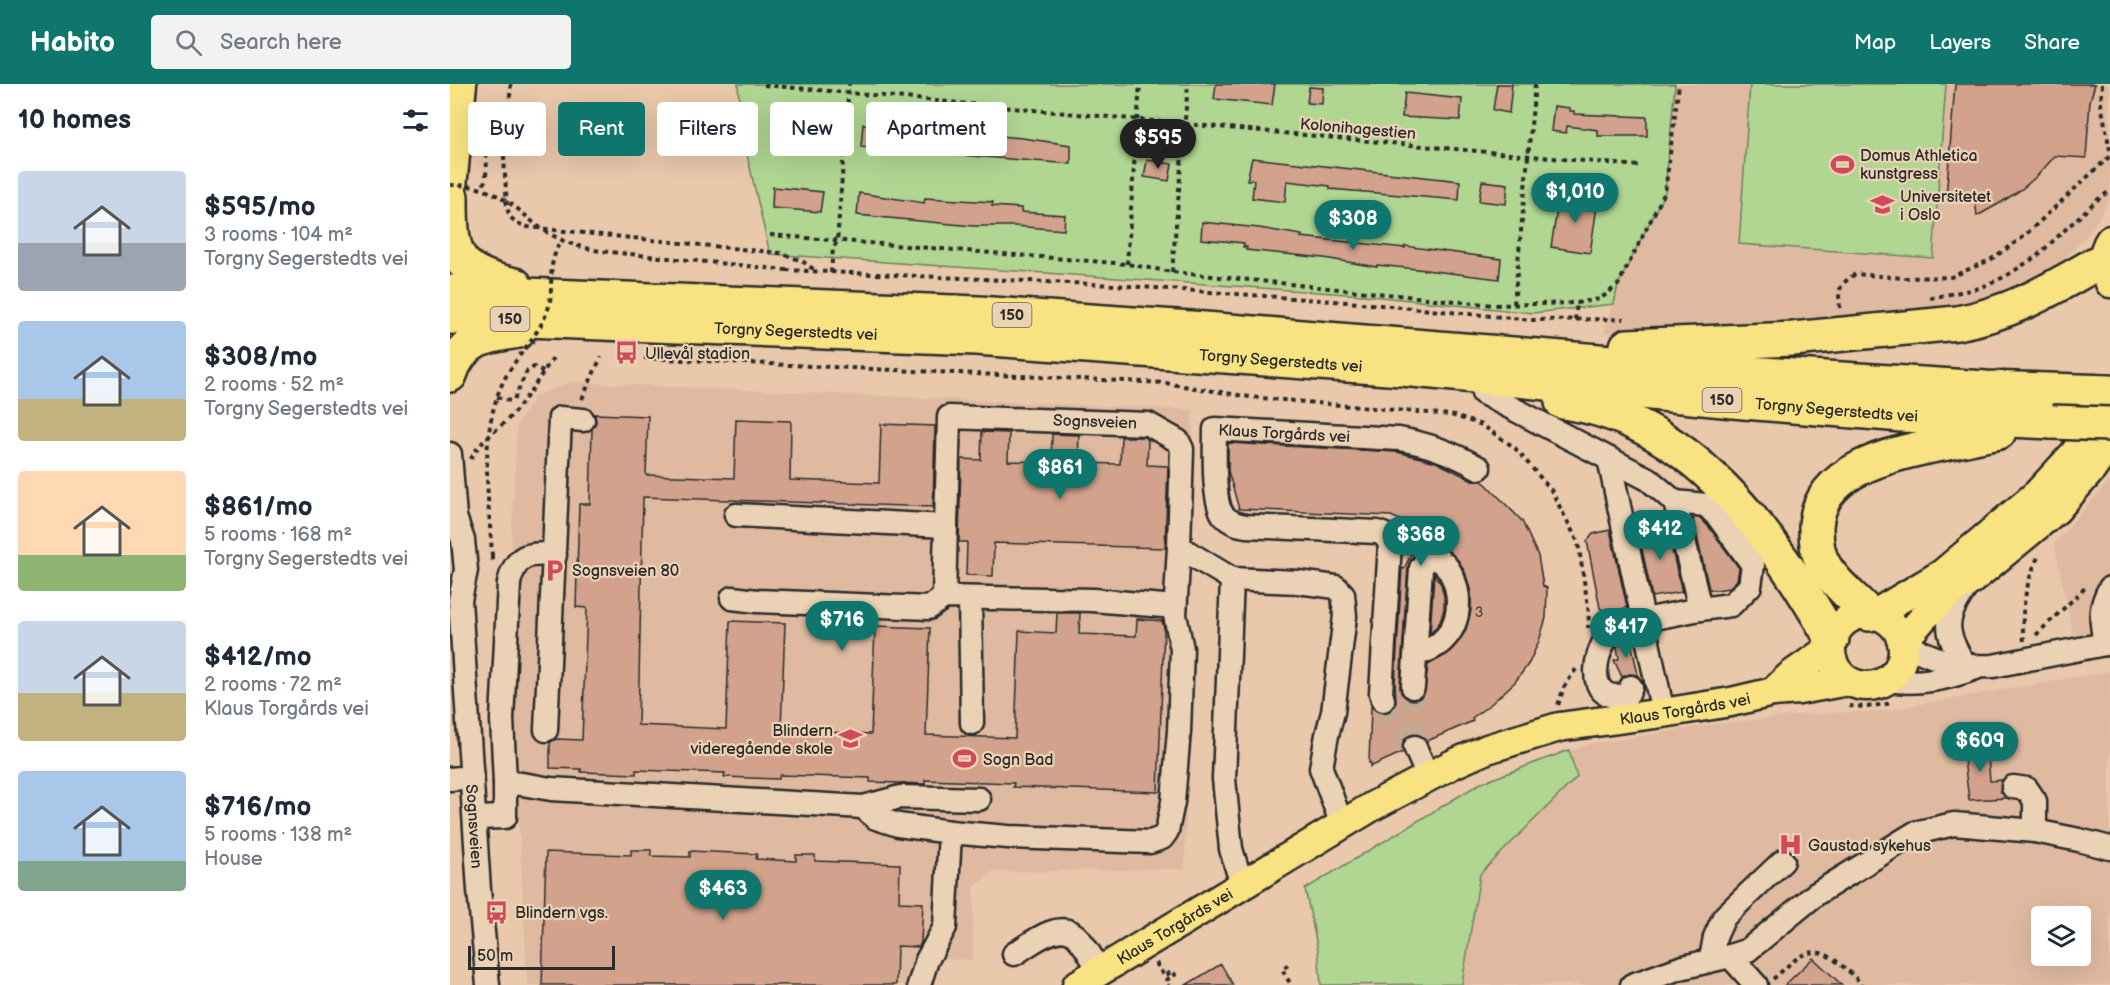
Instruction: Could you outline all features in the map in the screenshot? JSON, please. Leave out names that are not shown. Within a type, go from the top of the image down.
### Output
[{"type":"highway","points":[[450,194],[451,235],[456,254],[457,276],[480,276],[570,309]]},
{"type":"highway","points":[[1454,349],[1756,341],[1957,323],[2015,308],[2108,260]]},
{"type":"highway","points":[[450,375],[459,356],[463,340],[492,335],[570,309]]},
{"type":"highway","name":"Torgny Segerstedts vei","points":[[570,309],[1402,369],[1868,413],[2046,423],[2110,424]]},
{"type":"highway","name":"Torgny Segerstedts vei","points":[[450,317],[570,309],[978,313],[1747,373],[2110,394]]},
{"type":"highway","points":[[1402,369],[1483,393],[1587,405],[1635,425],[1684,453],[1707,471],[1729,493],[1793,573],[1831,644]]},
{"type":"highway","points":[[1871,614],[1823,565],[1818,550],[1816,531],[1818,513],[1829,492],[1857,470],[1888,456],[2046,423]]},
{"type":"main road","points":[[450,194],[462,84]]},
{"type":"main road","points":[[1871,614],[1891,624],[1898,632],[1902,644],[1900,665],[1894,674],[1887,681],[1867,687],[1848,681],[1835,667],[1831,644],[1836,630],[1850,618],[1871,614],[1942,574],[2037,494],[2074,453],[2095,425],[2110,394]]},
{"type":"main road","points":[[1902,644],[1933,607],[1953,590],[1970,581],[2056,510],[2092,469],[2110,443]]},
{"type":"main road","name":"Klaus Torgårds vei","points":[[1773,692],[1831,644]]},
{"type":"main road","name":"Klaus Torgårds vei","points":[[1088,978],[1373,806],[1487,749],[1526,736],[1581,723],[1663,713],[1731,702],[1773,692],[1848,681]]},
{"type":"street","points":[[1483,393],[1648,479],[1675,502],[1706,505],[1719,518],[1753,565],[1750,585],[1731,605],[1619,625],[1612,629],[1601,649],[1596,675],[1597,685],[1603,693],[1610,697],[1628,694],[1631,687]]},
{"type":"street","name":"Sognsveien","points":[[863,807],[876,818],[898,825],[1008,837],[1150,842],[1162,838],[1167,831],[1173,802],[1179,731],[1182,649],[1175,615],[1182,449],[1178,441],[1149,424],[950,417],[945,526],[945,597]]},
{"type":"street","points":[[546,730],[560,418],[578,420]]},
{"type":"street","name":"Klaus Torgårds vei","points":[[1383,700],[1381,693],[1401,542],[1377,532],[1246,526],[1236,524],[1224,517],[1219,509],[1217,495],[1215,429],[1399,439],[1426,444],[1454,454],[1479,468]]},
{"type":"street","name":"Sognsveien","points":[[457,598],[466,570],[463,540],[453,526],[460,457]]},
{"type":"street","points":[[1609,459],[1663,713]]},
{"type":"street","points":[[1675,502],[1700,609]]},
{"type":"street","points":[[736,515],[945,526]]},
{"type":"street","points":[[1179,547],[1232,579],[1298,582],[1336,587],[1343,594],[1346,616],[1334,712],[1327,735],[1322,768],[1342,825]]},
{"type":"street","points":[[475,818],[505,817],[506,783],[502,719],[509,583],[513,566],[524,557],[555,555]]},
{"type":"street","name":"Sognsveien","points":[[450,572],[457,598],[488,985]]},
{"type":"street","name":"Klaus Torgårds vei","points":[[1232,579],[1224,779],[1231,849],[1242,885]]},
{"type":"street","points":[[1970,581],[1950,615],[1948,628],[1953,646],[1972,666]]},
{"type":"street","points":[[1902,644],[1949,662],[1972,666],[1993,666],[2107,643],[2100,617],[2104,598],[2102,584]]},
{"type":"street","points":[[732,598],[757,602],[929,608],[945,597],[1093,600],[1175,607]]},
{"type":"street","points":[[970,598],[972,723]]},
{"type":"street","points":[[1413,687],[1415,655]]},
{"type":"street","points":[[1887,681],[1914,683],[1933,681],[1951,677],[1972,666]]},
{"type":"street","points":[[1415,747],[1428,777]]},
{"type":"street","points":[[450,779],[472,777]]},
{"type":"street","points":[[506,783],[551,789],[863,807],[900,797],[979,799]]},
{"type":"street","points":[[2013,787],[2027,789],[2035,801],[2035,831]]},
{"type":"street","points":[[1632,985],[1680,968],[1748,950],[1816,894],[1915,832],[1954,824],[2035,831],[2110,848]]},
{"type":"street","points":[[919,985],[927,960],[945,927],[950,832]]},
{"type":"street","points":[[1762,984],[1721,958],[1715,937],[1724,917],[1783,861]]},
{"type":"street","points":[[1014,954],[1050,933],[1058,930],[1067,931],[1076,935],[1088,978]]},
{"type":"path","points":[[511,84],[504,158],[507,208],[510,217],[517,223],[528,227],[780,253],[801,261],[817,272]]},
{"type":"path","points":[[831,273],[833,248],[837,242],[849,84]]},
{"type":"path","points":[[1126,264],[1140,84]]},
{"type":"path","points":[[1172,272],[1188,84]]},
{"type":"path","points":[[1514,304],[1535,84]]},
{"type":"path","points":[[770,235],[1126,264],[1172,272],[1494,305],[1577,303],[1600,298],[1618,285],[1665,192],[1679,84]]},
{"type":"path","points":[[2102,84],[2101,104],[2110,150]]},
{"type":"path","name":"Kolonihagestien","points":[[764,85],[1639,166]]},
{"type":"path","points":[[483,188],[488,170],[487,156]]},
{"type":"path","points":[[1850,307],[1840,308],[1838,293],[1842,283],[1855,274],[1904,278],[1950,277],[1990,260],[2022,238],[2110,156]]},
{"type":"path","points":[[450,194],[483,188],[512,204],[542,229],[560,240],[600,251],[786,270],[1114,285],[1360,303],[1532,320],[1625,320]]},
{"type":"path","points":[[1925,298],[1980,288],[2006,276],[2037,256],[2097,200],[2110,191]]},
{"type":"path","points":[[492,556],[488,435],[497,397],[509,371],[543,322],[548,309],[552,291],[553,257],[560,240]]},
{"type":"path","points":[[1575,320],[1577,303]]},
{"type":"path","points":[[460,457],[476,449],[508,419],[555,356]]},
{"type":"path","points":[[578,420],[601,357]]},
{"type":"path","points":[[497,397],[510,401],[514,399],[527,371],[534,368],[543,372]]},
{"type":"path","points":[[2041,551],[2026,589],[2023,618],[2025,646],[2102,584]]},
{"type":"path","points":[[1762,984],[1809,951],[1819,951],[1832,958],[1861,985]]},
{"type":"path","points":[[1155,960],[1164,976],[1173,970],[1175,975],[1166,980],[1169,985]]},
{"type":"path","points":[[1288,965],[1282,969],[1291,985]]},
{"type":"shaded area","name":"Universitetet i Oslo","points":[[1675,84],[2110,84],[2110,199],[2090,232],[2060,264],[2025,286],[1997,296],[1927,312],[1788,329],[1604,333],[1618,285],[1665,192]]},
{"type":"shaded area","name":"Blindern videregående skole","points":[[571,382],[1193,410],[1185,869],[992,872],[974,887],[973,960],[935,959],[934,985],[529,985],[508,609],[517,425],[535,396]]},
{"type":"shaded area","points":[[2110,480],[2110,631],[2074,638],[2054,543]]},
{"type":"shaded area","name":"Gaustad sykehus","points":[[2110,671],[2110,985],[1401,985],[1504,774],[1590,744],[1709,725],[1806,714],[1882,711]]},
{"type":"green space","points":[[738,84],[1675,84],[1665,192],[1618,285],[1614,304],[1533,313],[1362,295],[770,254],[747,156],[758,156],[758,102],[739,102]]},
{"type":"green space","name":"Domus Athletica kunstgress","points":[[1750,84],[1946,84],[1933,258],[1739,244]]},
{"type":"green space","points":[[1569,750],[1577,777],[1480,874],[1462,984],[1321,985],[1318,950],[1305,889],[1479,784]]},
{"type":"building","points":[[1216,84],[1275,84],[1272,105],[1214,99]]},
{"type":"building","points":[[1497,84],[1512,84],[1509,113],[1493,110]]},
{"type":"building","points":[[1955,84],[2095,84],[2090,101],[2086,158],[2055,156],[2022,189],[1977,216],[1975,200],[1946,198]]},
{"type":"building","points":[[1309,87],[1323,88],[1322,104],[1307,103]]},
{"type":"building","points":[[1405,93],[1462,99],[1460,120],[1402,117]]},
{"type":"building","points":[[1554,106],[1570,108],[1574,114],[1647,117],[1647,136],[1598,136],[1598,130],[1567,126],[1566,133],[1551,131]]},
{"type":"building","points":[[863,124],[866,124],[866,147],[861,147]]},
{"type":"building","points":[[1007,137],[1071,145],[1071,164],[972,156],[1007,156]]},
{"type":"building","points":[[1252,158],[1460,181],[1459,200],[1330,189],[1330,186],[1287,181],[1285,202],[1252,198],[1254,180],[1247,180]]},
{"type":"building","points":[[1147,160],[1172,164],[1169,181],[1144,177]]},
{"type":"building","points":[[1482,181],[1508,184],[1506,204],[1479,201]]},
{"type":"building","points":[[773,187],[823,192],[820,212],[772,208]]},
{"type":"building","points":[[1541,188],[1557,190],[1555,210],[1539,209]]},
{"type":"building","points":[[859,193],[924,203],[925,198],[993,202],[992,206],[1021,208],[1021,212],[1065,215],[1064,230],[1014,226],[973,226],[857,215]]},
{"type":"building","points":[[1559,197],[1598,200],[1590,253],[1551,247]]},
{"type":"building","points":[[1202,222],[1259,228],[1302,235],[1301,237],[1405,248],[1405,246],[1501,259],[1499,279],[1377,265],[1377,267],[1324,258],[1246,250],[1247,247],[1243,247],[1244,243],[1201,239]]},
{"type":"building","points":[[595,414],[648,416],[646,475],[734,478],[736,419],[791,421],[790,480],[879,483],[881,424],[935,426],[933,507],[643,497],[638,725],[726,729],[730,621],[785,623],[781,730],[871,734],[875,626],[930,628],[926,735],[1015,738],[1019,631],[1056,633],[1057,613],[1080,613],[1079,634],[1136,636],[1137,619],[1162,621],[1164,628],[1158,792],[1013,787],[1014,783],[925,780],[925,784],[870,782],[870,778],[780,775],[779,779],[724,777],[725,773],[636,770],[636,774],[581,772],[581,769],[550,768],[550,742],[556,739],[582,740],[587,608],[576,607],[579,504],[590,504],[592,429],[596,422]]},
{"type":"building","points":[[982,432],[1009,433],[1008,461],[1051,462],[1052,434],[1079,435],[1078,463],[1120,464],[1121,437],[1144,437],[1148,440],[1147,465],[1168,466],[1165,548],[994,543],[993,576],[966,575],[967,542],[959,542],[961,459],[981,460]]},
{"type":"building","points":[[1228,443],[1397,452],[1436,462],[1472,480],[1486,484],[1522,521],[1538,556],[1543,586],[1547,588],[1546,618],[1539,641],[1529,663],[1515,682],[1472,718],[1473,721],[1427,741],[1417,734],[1409,735],[1404,739],[1403,752],[1370,767],[1371,706],[1379,713],[1386,713],[1392,710],[1396,703],[1395,682],[1402,568],[1404,569],[1411,554],[1418,552],[1411,559],[1408,567],[1400,686],[1401,693],[1412,700],[1419,699],[1424,694],[1428,665],[1448,654],[1465,632],[1471,611],[1471,591],[1465,572],[1458,560],[1446,549],[1438,546],[1423,548],[1425,539],[1422,531],[1417,527],[1408,527],[1391,516],[1239,509],[1228,471]]},
{"type":"building","points":[[1700,518],[1709,527],[1739,568],[1737,580],[1729,588],[1709,589],[1693,519]]},
{"type":"building","points":[[1666,525],[1682,592],[1652,597],[1638,530]]},
{"type":"building","points":[[1610,530],[1627,607],[1618,611],[1604,611],[1600,608],[1587,541],[1593,534]]},
{"type":"building","points":[[1434,574],[1441,584],[1444,609],[1440,622],[1430,634]]},
{"type":"building","points":[[1630,637],[1638,675],[1630,674],[1622,677],[1614,660],[1619,659],[1617,647],[1625,638]]},
{"type":"building","points":[[1987,742],[1990,781],[2002,780],[2000,791],[2007,798],[1969,800],[1962,744]]},
{"type":"building","points":[[631,850],[651,850],[651,856],[690,857],[690,851],[757,854],[756,859],[796,861],[796,855],[815,855],[815,861],[900,864],[899,902],[923,903],[921,942],[919,947],[897,946],[896,985],[542,985],[546,852],[631,855]]},
{"type":"building","points":[[1813,958],[1842,985],[1785,985]]},
{"type":"building","points":[[1221,964],[1233,985],[1186,985]]},
{"type":"tunnel","points":[[1413,687],[1415,747]]},
{"type":"tunnel","points":[[1383,700],[1394,725],[1415,747]]},
{"type":"place","name":"Domus Athletica kunstgress","points":[[1842,164]]},
{"type":"place","name":"Universitetet i Oslo","points":[[1882,205]]},
{"type":"place","name":"Ullevål stadion","points":[[627,353]]},
{"type":"place","name":"Sognsveien 80","points":[[554,570]]},
{"type":"place","name":"Blindern videregående skole","points":[[851,739]]},
{"type":"place","name":"Sogn Bad","points":[[965,759]]},
{"type":"place","name":"Gaustad sykehus","points":[[1790,845]]},
{"type":"place","name":"Blindern vgs.","points":[[497,912]]}]
